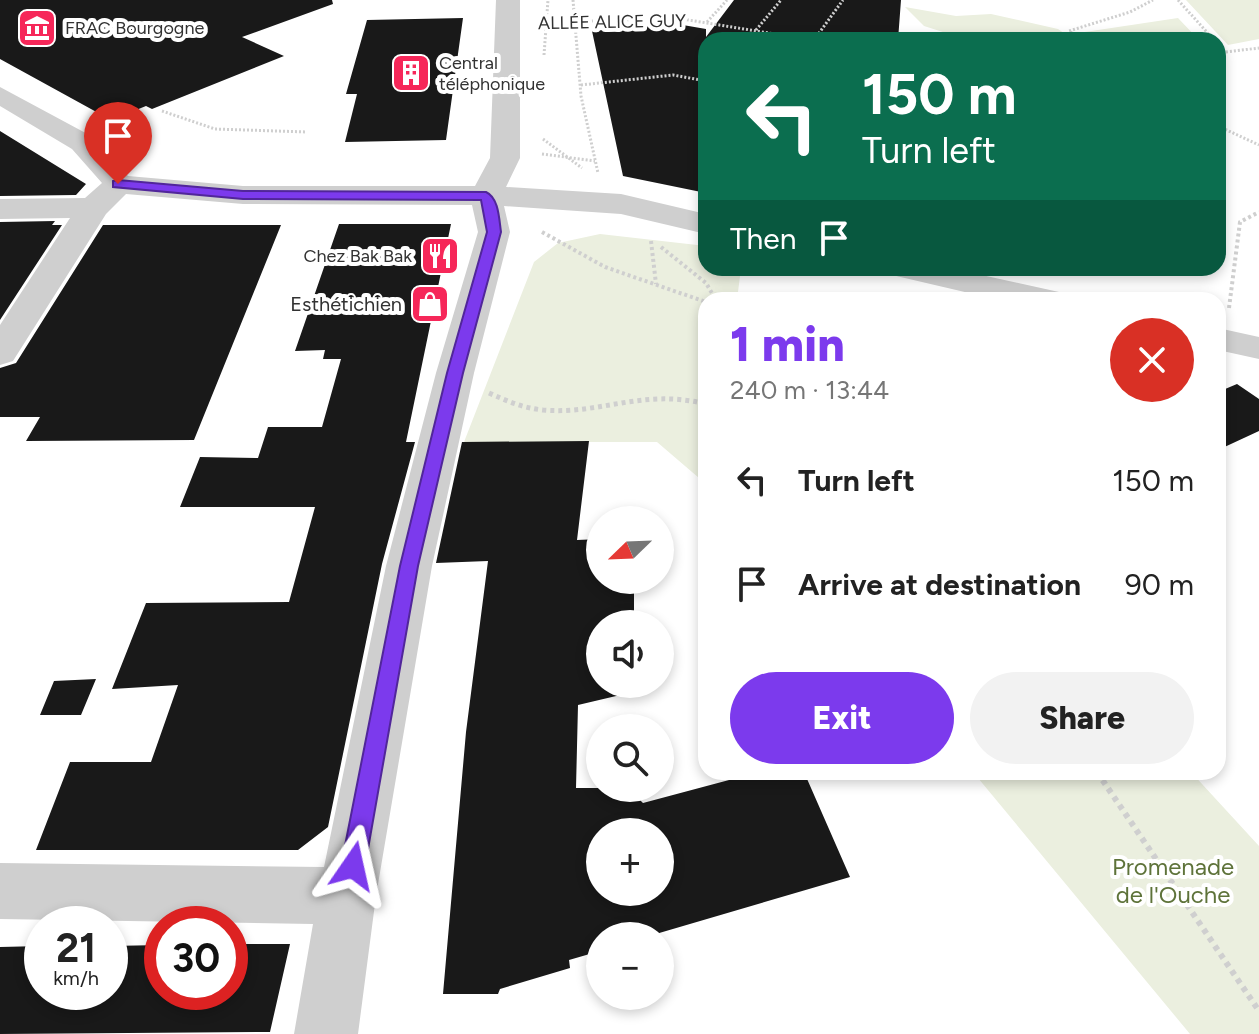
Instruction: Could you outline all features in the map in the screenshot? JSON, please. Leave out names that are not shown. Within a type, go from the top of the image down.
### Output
[{"type":"street","points":[[326,1034],[347,896],[409,566],[455,373],[494,232],[486,196],[505,158],[507,12]]},
{"type":"street","points":[[0,95],[80,142],[110,167],[105,196],[0,353]]},
{"type":"street","points":[[0,209],[105,196],[486,196],[610,202],[698,222]]},
{"type":"street","points":[[940,276],[1010,292]]},
{"type":"street","points":[[0,891],[347,896]]},
{"type":"path","points":[[542,61],[548,0]]},
{"type":"path","points":[[573,0],[581,85],[599,177]]},
{"type":"path","points":[[706,23],[727,0]]},
{"type":"path","points":[[755,31],[781,0]]},
{"type":"path","points":[[819,32],[843,0]]},
{"type":"path","points":[[1070,32],[1130,12],[1153,0]]},
{"type":"path","points":[[1178,0],[1207,32]]},
{"type":"path","name":"ALLÉE ALICE GUY","points":[[507,12],[546,23],[676,18],[761,32]]},
{"type":"path","points":[[1226,52],[1259,48]]},
{"type":"path","points":[[581,85],[673,75],[698,80]]},
{"type":"path","points":[[162,111],[193,126],[226,133],[307,132]]},
{"type":"path","points":[[1226,130],[1259,145]]},
{"type":"path","points":[[539,131],[545,143],[585,170]]},
{"type":"path","points":[[537,154],[595,161]]},
{"type":"path","points":[[1234,342],[1236,234],[1240,222],[1259,212]]},
{"type":"path","points":[[531,227],[605,267],[698,299]]},
{"type":"path","points":[[644,231],[650,240],[706,283],[711,292]]},
{"type":"path","points":[[650,240],[656,284]]},
{"type":"path","points":[[455,373],[499,399],[562,413],[650,396],[698,401]]},
{"type":"path","points":[[1102,780],[1259,1011]]},
{"type":"green space","points":[[1186,0],[1259,0],[1259,39],[1228,45],[1226,32],[1216,32]]},
{"type":"green space","points":[[905,7],[956,16],[991,14],[1062,32],[943,32],[924,26]]},
{"type":"green space","points":[[1178,18],[1191,32],[1085,32]]},
{"type":"green space","points":[[600,234],[698,245],[698,276],[740,276],[738,292],[698,292],[698,477],[657,442],[464,442],[534,262],[558,243]]},
{"type":"green space","name":"Promenade de l'Ouche","points":[[980,780],[1198,780],[1259,846],[1259,1034],[1190,1034]]},
{"type":"building","points":[[0,0],[332,0],[333,4],[242,37],[284,56],[152,109],[146,106],[111,120],[0,59]]},
{"type":"building","points":[[734,0],[901,0],[899,32],[710,32]]},
{"type":"building","name":"Central téléphonique","points":[[463,18],[446,140],[345,142],[357,94],[346,94],[367,20]]},
{"type":"building","points":[[677,24],[706,29],[706,32],[698,32],[698,191],[623,176],[592,31]]},
{"type":"building","points":[[0,131],[86,184],[76,195],[0,196]]},
{"type":"building","points":[[55,221],[52,225],[62,225],[0,320],[0,222]]},
{"type":"building","points":[[339,224],[451,224],[406,442],[415,442],[382,564],[328,827],[298,850],[36,850],[70,762],[151,762],[178,685],[112,689],[146,603],[289,602],[315,507],[180,507],[200,457],[258,458],[268,427],[322,427],[341,359],[323,359],[325,350],[295,351]]},
{"type":"building","points":[[103,225],[281,225],[194,440],[26,441],[40,417],[0,417],[0,368],[16,363]]},
{"type":"building","points":[[1237,384],[1259,399],[1259,431],[1226,446],[1226,389]]},
{"type":"building","points":[[589,441],[577,540],[586,540],[586,594],[634,594],[634,610],[586,610],[586,698],[608,698],[578,705],[576,788],[586,788],[586,802],[674,802],[674,795],[729,780],[808,780],[850,877],[674,929],[674,922],[586,922],[586,955],[569,960],[570,968],[500,989],[498,994],[443,994],[466,732],[488,561],[436,563],[462,442]]},
{"type":"building","points":[[96,679],[81,715],[40,715],[54,681]]},
{"type":"building","points":[[248,944],[290,944],[270,1032],[0,1034],[0,947],[24,946],[24,1010],[128,1010],[128,946],[144,945],[144,1010],[248,1010]]},
{"type":"place","name":"FRAC Bourgogne","points":[[37,28]]},
{"type":"place","name":"Central téléphonique","points":[[411,73]]},
{"type":"place","name":"Chez Bak Bak","points":[[440,256]]},
{"type":"place","name":"Esthétichien","points":[[430,304]]},
{"type":"route","points":[[118,184],[147,184],[243,195],[486,196],[492,211],[494,232],[455,373],[409,566],[353,866]]}]
